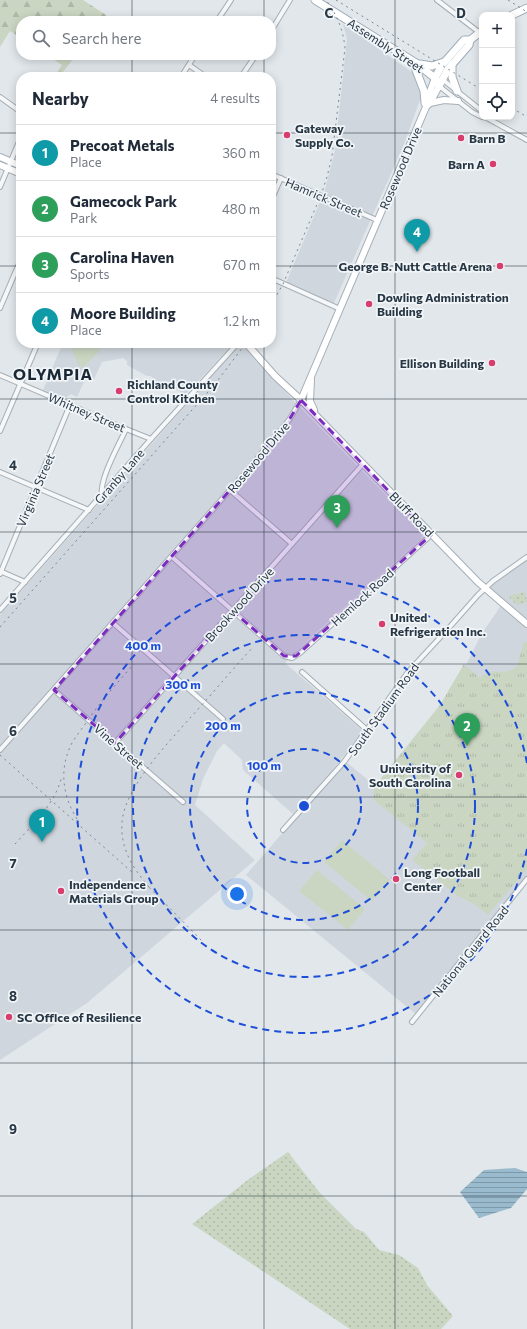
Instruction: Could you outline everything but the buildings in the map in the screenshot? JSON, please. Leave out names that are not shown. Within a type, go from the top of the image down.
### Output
[{"type":"main road","name":"Assembly Street","points":[[315,0],[416,63],[439,81]]},
{"type":"main road","points":[[515,14],[527,8]]},
{"type":"main road","name":"Rosewood Drive","points":[[301,400],[427,104],[449,63],[464,40],[470,40],[479,33]]},
{"type":"main road","points":[[457,91],[449,63],[432,66],[416,63],[416,70],[427,104],[444,100],[458,101]]},
{"type":"main road","points":[[0,157],[16,164]]},
{"type":"main road","points":[[0,165],[16,172]]},
{"type":"main road","name":"Bluff Road","points":[[251,348],[276,376],[485,589],[527,624]]},
{"type":"main road","points":[[311,377],[310,401],[317,417]]},
{"type":"street","points":[[221,16],[231,0]]},
{"type":"street","points":[[276,23],[290,0]]},
{"type":"street","points":[[437,0],[479,31]]},
{"type":"street","points":[[184,72],[192,60]]},
{"type":"street","points":[[244,72],[253,60]]},
{"type":"street","points":[[189,65],[199,72]]},
{"type":"street","points":[[439,81],[457,91],[479,109]]},
{"type":"street","points":[[439,81],[458,101],[472,112],[479,115]]},
{"type":"street","points":[[0,97],[16,108]]},
{"type":"street","points":[[490,120],[527,140]]},
{"type":"street","points":[[0,187],[16,150]]},
{"type":"street","name":"Hamrick Street","points":[[276,176],[377,220]]},
{"type":"street","points":[[276,190],[281,178]]},
{"type":"street","points":[[0,308],[16,271]]},
{"type":"street","points":[[276,280],[340,309]]},
{"type":"street","points":[[0,431],[36,348]]},
{"type":"street","name":"Granby Lane","points":[[0,610],[233,348]]},
{"type":"street","name":"Whitney Street","points":[[0,375],[151,439]]},
{"type":"street","name":"Rosewood Drive","points":[[0,750],[230,490],[289,420],[301,400]]},
{"type":"street","name":"Virginia Street","points":[[0,572],[70,405]]},
{"type":"street","points":[[102,495],[101,490],[104,479],[126,429]]},
{"type":"street","name":"Brookwood Drive","points":[[115,743],[363,464]]},
{"type":"street","points":[[0,472],[89,510]]},
{"type":"street","points":[[230,490],[292,544]]},
{"type":"street","name":"Hemlock Road","points":[[233,611],[284,656],[292,658],[300,653],[431,535]]},
{"type":"street","points":[[172,557],[233,611]]},
{"type":"street","name":"South Stadium Road","points":[[283,830],[344,762],[408,672],[485,589],[527,557]]},
{"type":"street","points":[[0,572],[25,582]]},
{"type":"street","points":[[113,623],[223,719]]},
{"type":"street","points":[[302,672],[367,730]]},
{"type":"street","name":"Vine Street","points":[[54,690],[183,802]]},
{"type":"street","name":"National Guard Road","points":[[412,1022],[527,879]]},
{"type":"highlighted area","points":[[301,400],[431,535],[296,656],[284,656],[233,611],[115,743],[54,690],[246,472],[289,420]]},
{"type":"shaded area","points":[[343,24],[416,75],[422,94],[404,144],[334,303],[286,283],[325,190],[335,150],[347,39]]},
{"type":"shaded area","points":[[61,348],[229,348],[185,395],[168,384],[163,384],[159,387],[151,376],[147,376],[127,365],[127,361],[123,358],[102,362],[94,379],[87,375],[77,397],[71,394],[64,399],[43,390]]},
{"type":"shaded area","points":[[237,348],[246,348],[294,401],[420,530],[422,535],[421,539],[309,639],[285,663],[363,731],[322,784],[293,814],[243,770],[242,760],[224,743],[217,751],[203,779],[195,805],[255,860],[87,1003],[0,1060],[0,615]]},
{"type":"shaded area","name":"University of South Carolina","points":[[527,557],[527,879],[417,1015],[246,875],[345,761],[379,789],[457,683],[481,635],[504,601],[488,586]]},
{"type":"green space","points":[[0,0],[83,0],[106,15],[16,16],[16,35],[10,31],[0,47]]},
{"type":"green space","points":[[54,60],[72,60],[63,72],[57,72],[62,65]]},
{"type":"green space","points":[[72,349],[101,349],[83,368],[78,364]]},
{"type":"green space","points":[[525,592],[527,602],[517,605],[509,596]]},
{"type":"green space","points":[[524,642],[527,642],[527,869],[488,915],[474,904],[458,896],[412,860],[427,843],[374,800],[374,787],[440,705],[464,664],[480,678],[491,672],[504,672],[510,670],[517,666]]},
{"type":"green space","points":[[342,840],[390,880],[372,901],[324,862]]},
{"type":"green space","points":[[317,870],[365,909],[348,930],[299,891]]},
{"type":"green space","points":[[288,1152],[319,1192],[356,1229],[364,1232],[379,1250],[399,1255],[418,1268],[427,1285],[453,1316],[441,1329],[350,1329],[192,1224],[249,1179]]},
{"type":"water","points":[[515,1168],[527,1172],[527,1189],[511,1208],[479,1218],[460,1192],[484,1170]]},
{"type":"railway","points":[[276,296],[283,284],[321,195],[332,156],[345,48],[339,22],[326,0]]},
{"type":"railway","points":[[336,0],[479,88]]},
{"type":"railway","points":[[508,0],[527,12]]},
{"type":"railway","points":[[515,110],[527,117]]},
{"type":"railway","points":[[0,627],[215,384],[242,348]]},
{"type":"railway","points":[[149,887],[129,858],[123,841],[122,822],[131,794],[139,780],[160,752],[253,647]]},
{"type":"railway","points":[[77,819],[65,791],[64,772],[68,752],[75,738],[97,708],[134,664]]},
{"type":"railway","points":[[0,755],[133,873]]},
{"type":"railway","points":[[15,844],[43,813],[59,786],[62,776]]},
{"type":"railway","points":[[145,883],[203,942]]},
{"type":"place","name":"Gateway Supply Co.","points":[[287,135]]},
{"type":"place","name":"Barn B","points":[[461,138]]},
{"type":"place","name":"Barn A","points":[[493,164]]},
{"type":"place","name":"Moore Building","points":[[417,252]]},
{"type":"place","name":"George B. Nutt Cattle Arena","points":[[500,266]]},
{"type":"place","name":"Dowling Administration Building","points":[[369,304]]},
{"type":"place","name":"Ellison Building","points":[[492,363]]},
{"type":"place","name":"Richland County Control Kitchen","points":[[119,391]]},
{"type":"place","name":"Carolina Haven","points":[[337,528]]},
{"type":"place","name":"United Refrigeration Inc.","points":[[382,624]]},
{"type":"place","name":"Gamecock Park","points":[[467,746]]},
{"type":"place","name":"University of South Carolina","points":[[459,775]]},
{"type":"place","name":"Precoat Metals","points":[[42,842]]},
{"type":"place","name":"Long Football Center","points":[[396,879]]},
{"type":"place","name":"Independence Materials Group","points":[[61,891]]},
{"type":"place","name":"SC Office of Resilience","points":[[9,1017]]},
{"type":"district","name":"OLYMPIA","points":[[53,373]]}]
